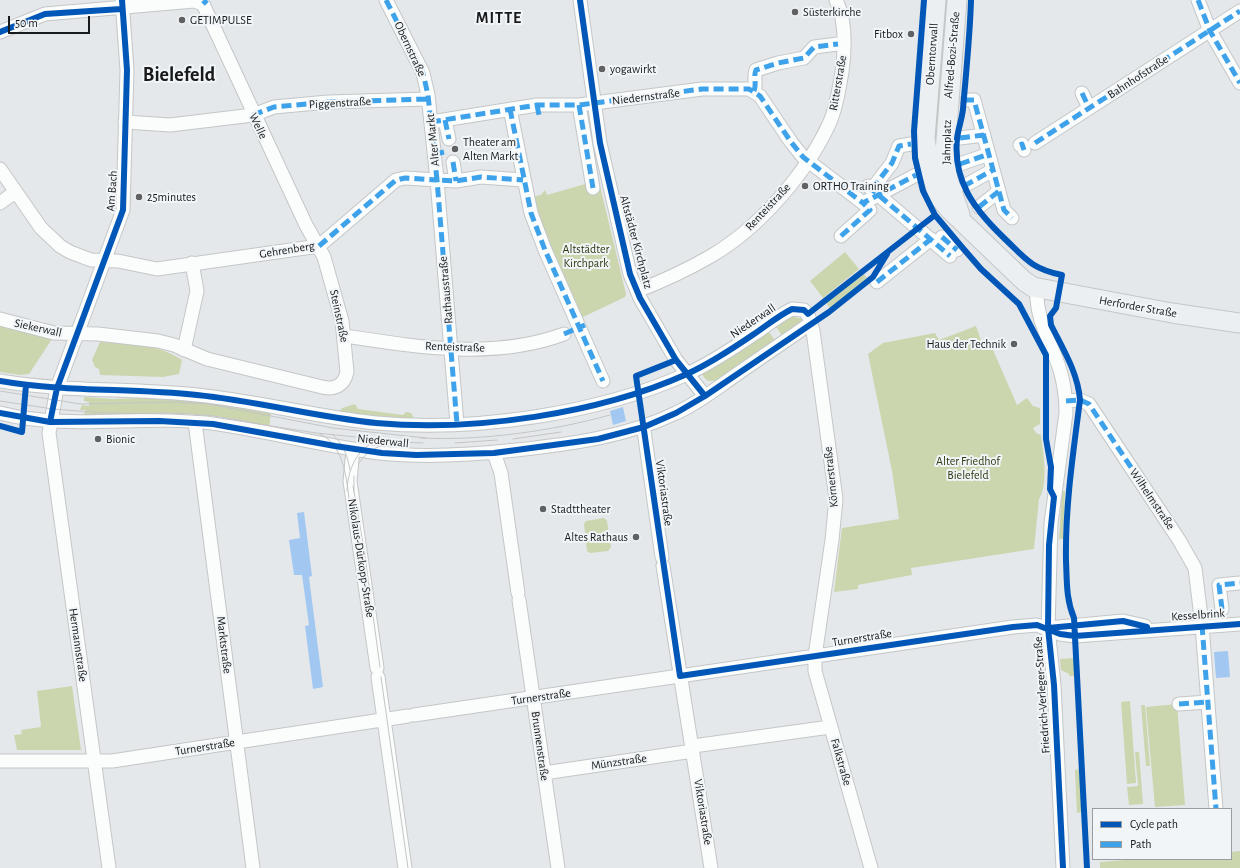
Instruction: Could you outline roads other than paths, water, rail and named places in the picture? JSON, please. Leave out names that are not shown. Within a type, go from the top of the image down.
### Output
[{"type":"street","name":"Obernstraße","points":[[386,0],[423,72],[428,99]]},
{"type":"street","name":"Altstädter Kirchplatz","points":[[580,0],[594,104],[609,184],[630,274],[637,291],[686,374]]},
{"type":"street","name":"Ritterstraße","points":[[808,161],[831,120],[840,86],[843,63],[843,36],[840,10],[836,0]]},
{"type":"street","name":"Oberntorwall","points":[[928,107],[936,0]]},
{"type":"street","name":"Alfred-Bozi-Straße","points":[[948,109],[957,0]]},
{"type":"street","points":[[1198,0],[1210,31],[1240,83]]},
{"type":"street","points":[[0,32],[45,14],[122,4],[194,1],[205,2]]},
{"type":"street","name":"Welle","points":[[205,2],[253,115],[306,225],[318,246]]},
{"type":"street","name":"Am Bach","points":[[57,388],[123,210],[127,61],[122,4]]},
{"type":"street","name":"Bahnhofstraße","points":[[1036,143],[1240,11]]},
{"type":"street","points":[[838,44],[814,47],[804,58],[778,63],[756,70],[756,85],[754,91],[760,96],[791,142],[808,161],[861,201],[870,210],[842,236]]},
{"type":"street","name":"Niedernstraße","points":[[431,122],[465,120],[510,109],[538,110],[579,106],[702,89],[730,88],[754,91]]},
{"type":"street","points":[[1082,93],[1089,108]]},
{"type":"street","name":"Piggenstraße","points":[[253,115],[274,107],[328,102],[428,99]]},
{"type":"street","name":"Alter Markt","points":[[428,99],[431,122],[439,153],[438,180]]},
{"type":"street","points":[[967,100],[974,100],[1004,210],[1012,218]]},
{"type":"street","points":[[579,106],[593,188]]},
{"type":"street","name":"Jahnplatz","points":[[928,107],[925,142],[930,171],[939,197],[951,211],[1024,281],[1037,288]]},
{"type":"street","points":[[510,109],[523,180],[576,329],[603,381]]},
{"type":"street","name":"Jahnplatz","points":[[948,109],[945,153],[946,167],[962,220]]},
{"type":"street","points":[[125,122],[170,125],[253,115]]},
{"type":"street","name":"Alter Markt","points":[[445,120],[448,139]]},
{"type":"street","points":[[964,138],[984,135]]},
{"type":"street","points":[[861,201],[873,190],[892,163],[899,146],[911,144]]},
{"type":"street","points":[[960,164],[989,154]]},
{"type":"street","name":"Renteistraße","points":[[637,291],[676,275],[724,248],[761,218],[808,161]]},
{"type":"street","name":"Alter Markt","points":[[453,162],[456,181]]},
{"type":"street","name":"Gehrenberg","points":[[0,170],[41,228],[52,240],[70,252],[91,260],[118,261],[157,268],[318,246],[396,180],[405,178]]},
{"type":"street","points":[[966,185],[993,170]]},
{"type":"street","points":[[873,190],[916,175]]},
{"type":"street","name":"Alter Markt","points":[[405,178],[456,181],[481,177],[523,180]]},
{"type":"street","name":"Rathausstraße","points":[[438,180],[456,424]]},
{"type":"street","points":[[873,190],[939,238],[954,253]]},
{"type":"street","points":[[985,205],[999,191]]},
{"type":"street","points":[[0,203],[15,192]]},
{"type":"street","points":[[877,282],[939,238]]},
{"type":"street","name":"Steinstraße","points":[[184,350],[207,359],[322,388],[329,389],[339,386],[346,378],[347,372],[345,336],[324,257],[318,246]]},
{"type":"street","points":[[77,334],[136,337],[158,341],[184,350],[197,291],[192,263]]},
{"type":"street","name":"Herforder Straße","points":[[1037,288],[1172,313],[1240,323]]},
{"type":"street","name":"Friedrich-Verleger-Straße","points":[[1037,288],[1039,318],[1060,369],[1066,400],[1066,413],[1050,545],[1048,628],[1054,686],[1063,868]]},
{"type":"street","name":"Niederwall","points":[[0,381],[57,388],[198,395],[328,417],[375,423],[416,425],[456,424],[504,420],[575,409],[638,393],[686,374],[720,357],[792,309],[804,310],[809,319],[705,396],[676,413],[644,427],[618,435],[544,447],[494,452],[416,455],[353,449],[195,422],[50,422],[0,413]]},
{"type":"street","name":"Siekerwall","points":[[0,319],[54,334],[77,334]]},
{"type":"street","name":"Körnerstraße","points":[[809,319],[836,499],[827,576],[815,656]]},
{"type":"street","name":"Renteistraße","points":[[345,336],[424,347],[512,347],[529,345],[576,329]]},
{"type":"street","points":[[686,374],[705,396]]},
{"type":"street","points":[[50,422],[57,388]]},
{"type":"street","name":"Wilhelmstraße","points":[[1066,400],[1084,401],[1089,404],[1168,523],[1195,568],[1202,625]]},
{"type":"street","name":"Hermannstraße","points":[[50,422],[50,439],[109,868]]},
{"type":"street","name":"Marktstraße","points":[[195,422],[253,868]]},
{"type":"street","name":"Viktoriastraße","points":[[644,431],[680,676],[711,868]]},
{"type":"street","name":"Nikolaus-Dürkopp-Straße","points":[[353,449],[350,482],[405,868]]},
{"type":"street","name":"Brunnenstraße","points":[[494,452],[501,473],[558,868]]},
{"type":"street","points":[[1222,609],[1219,585],[1240,582]]},
{"type":"street","name":"Kesselbrink","points":[[1048,628],[1060,634],[1070,636],[1202,625],[1240,624]]},
{"type":"street","name":"Turnerstraße","points":[[0,761],[94,762],[1007,628],[1033,625],[1048,628]]},
{"type":"street","name":"Kesselbrink","points":[[1202,625],[1216,808]]},
{"type":"street","name":"Falkstraße","points":[[815,656],[815,672],[872,868]]},
{"type":"street","points":[[1179,704],[1208,702]]},
{"type":"street","name":"Münzstraße","points":[[544,773],[830,727]]},
{"type":"water","points":[[623,407],[626,421],[613,425],[610,411]]},
{"type":"water","points":[[304,512],[312,576],[309,577],[323,687],[313,689],[305,626],[309,625],[302,575],[294,575],[289,540],[300,538],[297,513]]},
{"type":"water","points":[[1228,651],[1230,677],[1216,678],[1214,652]]},
{"type":"tram line","points":[[0,391],[80,404],[172,402],[209,404],[333,428],[426,438]]},
{"type":"tram line","points":[[0,401],[53,409],[104,413],[207,416],[316,433],[356,437]]},
{"type":"tram line","points":[[421,438],[444,439],[517,434],[565,426],[610,415]]},
{"type":"tram line","points":[[513,439],[561,432]]},
{"type":"tram line","points":[[320,434],[329,440],[337,449],[342,460],[352,522]]},
{"type":"tram line","points":[[332,434],[344,450],[348,459],[350,470]]},
{"type":"tram line","points":[[347,491],[350,472],[353,463],[358,456],[371,444],[379,440],[389,438]]},
{"type":"tram line","points":[[455,443],[497,440]]},
{"type":"tram line","points":[[359,463],[365,455],[380,446],[405,442],[423,443]]},
{"type":"tram line","points":[[354,476],[354,491]]},
{"type":"tram line","points":[[353,486],[364,549],[380,667]]},
{"type":"tram line","points":[[381,677],[408,868]]},
{"type":"place","name":"Süsterkirche","points":[[795,12]]},
{"type":"place","name":"GETIMPULSE","points":[[182,20]]},
{"type":"place","name":"Fitbox","points":[[911,34]]},
{"type":"place","name":"yogawirkt","points":[[602,69]]},
{"type":"place","name":"Theater am Alten Markt","points":[[455,149]]},
{"type":"place","name":"ORTHO Training","points":[[805,186]]},
{"type":"place","name":"25minutes","points":[[139,197]]},
{"type":"place","name":"Haus der Technik","points":[[1014,344]]},
{"type":"place","name":"Bionic","points":[[98,439]]},
{"type":"place","name":"Stadttheater","points":[[543,509]]},
{"type":"place","name":"Altes Rathaus","points":[[636,537]]},
{"type":"district","name":"MITTE","points":[[499,18]]},
{"type":"district","name":"Bielefeld","points":[[179,75]]},
{"type":"park label","name":"Altstädter Kirchpark","points":[[586,256]]},
{"type":"park label","name":"Alter Friedhof Bielefeld","points":[[968,468]]}]
